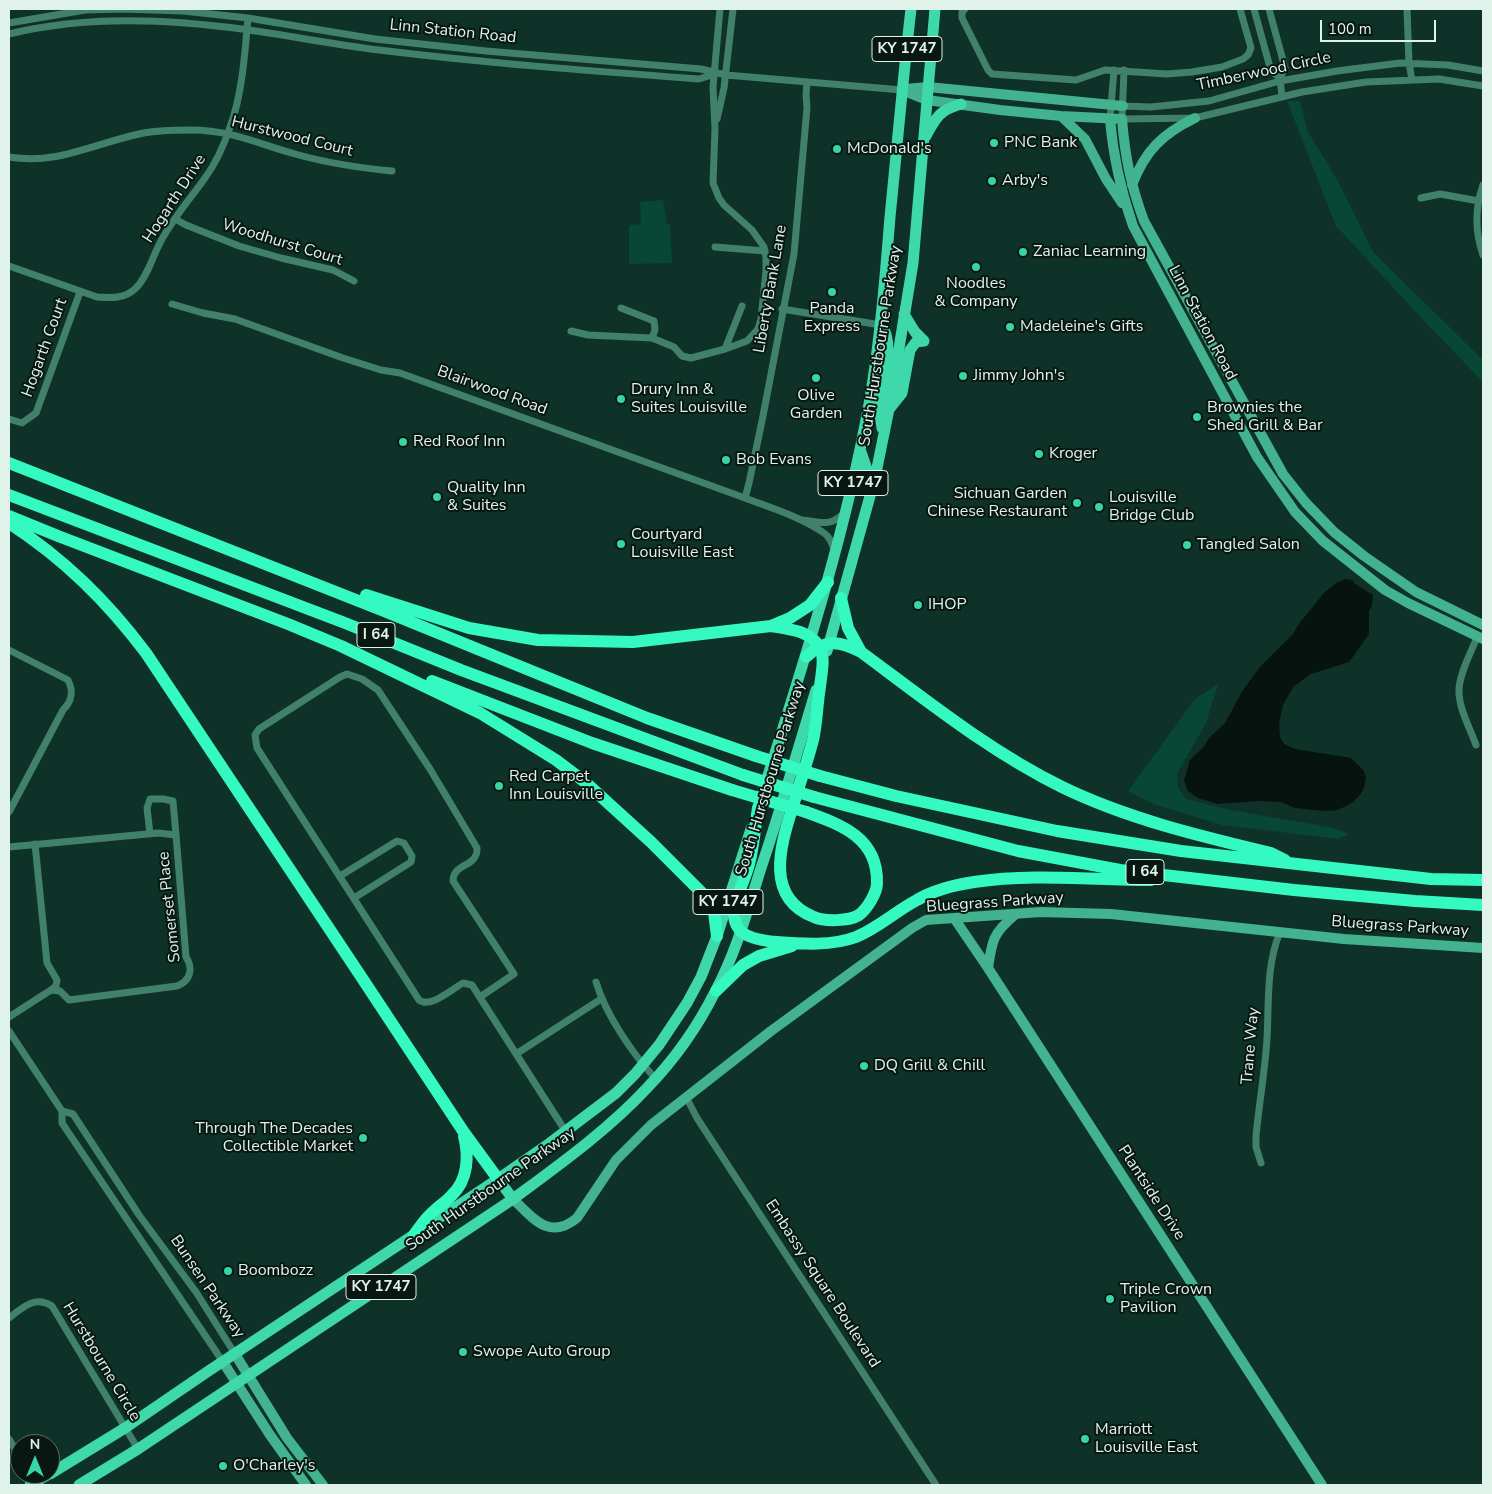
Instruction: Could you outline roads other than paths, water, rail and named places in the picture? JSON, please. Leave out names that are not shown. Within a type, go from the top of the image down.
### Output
[{"type":"highway","name":"I 64","points":[[9,462],[647,718],[820,776],[896,796],[1057,830],[1181,851],[1431,879],[1483,880]]},
{"type":"highway","name":"I 64","points":[[9,495],[743,776],[814,797],[1018,851],[1120,870],[1294,890],[1483,905]]},
{"type":"highway","points":[[9,516],[592,743],[732,790],[806,812],[836,822],[855,834],[870,850],[878,869],[877,888],[869,903],[858,915],[841,920],[822,921],[804,914],[790,899],[781,882],[779,863],[781,844],[813,739],[822,668],[820,643]]},
{"type":"highway","points":[[9,523],[50,552],[78,576],[101,598],[131,633],[357,969],[463,1132],[498,1179]]},
{"type":"highway","points":[[252,560],[469,628],[538,640],[633,642],[771,626],[790,618],[810,605],[828,582]]},
{"type":"highway","points":[[841,598],[848,628],[861,652]]},
{"type":"highway","points":[[771,626],[798,631],[820,643],[846,644],[861,652],[963,729],[1062,787],[1137,817],[1271,854],[1296,865]]},
{"type":"highway","points":[[806,657],[820,643]]},
{"type":"highway","points":[[340,646],[480,713],[556,760],[585,782],[651,842],[706,896],[714,912],[717,936]]},
{"type":"highway","points":[[758,808],[750,862],[734,916],[737,927],[741,931],[768,941],[803,943],[854,938],[877,926],[925,895],[944,888],[974,882],[1049,878],[1208,880]]},
{"type":"highway","points":[[716,991],[743,965],[759,956],[803,943]]},
{"type":"highway","points":[[414,1235],[433,1212],[453,1195],[461,1184],[466,1166],[467,1150],[463,1132]]},
{"type":"main road","name":"South Hurstbourne Parkway","points":[[820,643],[828,582],[847,510],[860,450],[881,325],[911,9]]},
{"type":"main road","name":"South Hurstbourne Parkway","points":[[820,643],[841,598],[884,439],[912,263],[936,9]]},
{"type":"main road","points":[[925,140],[936,116],[950,107],[960,104]]},
{"type":"main road","points":[[889,409],[902,393],[910,350],[916,342],[924,341],[915,332],[904,314]]},
{"type":"main road","points":[[881,325],[888,343],[880,407],[884,439]]},
{"type":"main road","points":[[860,450],[869,475],[875,478]]},
{"type":"main road","name":"South Hurstbourne Parkway","points":[[60,1468],[126,1428],[566,1132],[616,1093],[643,1064],[659,1045],[687,1003],[701,977],[717,936],[806,657]]},
{"type":"main road","name":"South Hurstbourne Parkway","points":[[79,1485],[138,1449],[513,1199],[568,1158],[648,1088],[699,1021],[716,991],[741,931],[780,812],[822,668]]},
{"type":"main road","points":[[498,1179],[513,1199]]},
{"type":"street","points":[[571,331],[588,335],[652,338],[669,344],[686,358],[725,349],[747,341],[755,334],[761,324],[766,271],[765,251],[761,240],[756,234],[724,205],[714,188],[712,175],[715,129],[713,87],[720,9]]},
{"type":"street","points":[[715,129],[726,75],[733,9]]},
{"type":"street","points":[[964,9],[962,18],[988,70],[992,74],[1076,80],[1098,71],[1124,70],[1151,74],[1192,72],[1232,64],[1248,55],[1251,48],[1240,9]]},
{"type":"street","points":[[1254,9],[1271,71],[1280,80]]},
{"type":"street","points":[[1269,9],[1285,68],[1280,80],[1282,96]]},
{"type":"street","points":[[1407,9],[1409,62],[1412,80]]},
{"type":"street","points":[[85,10],[86,21]]},
{"type":"street","name":"Linn Station Road","points":[[9,22],[85,10],[183,11],[248,18],[382,39],[486,51],[701,69],[715,74],[902,90],[928,87],[1110,106]]},
{"type":"street","name":"Hogarth Drive","points":[[9,266],[97,297],[112,298],[124,296],[133,290],[140,282],[161,241],[175,219],[206,177],[220,154],[238,100],[248,18]]},
{"type":"street","name":"Linn Station Road","points":[[9,34],[31,28],[86,21],[164,22],[247,30],[381,50],[485,61],[699,79],[715,74]]},
{"type":"street","points":[[381,50],[382,39]]},
{"type":"street","points":[[485,61],[486,51]]},
{"type":"street","name":"Timberwood Circle","points":[[1110,106],[1151,107],[1209,100],[1280,80],[1409,62],[1448,65],[1483,71]]},
{"type":"street","points":[[642,64],[642,74]]},
{"type":"street","points":[[1110,119],[1114,70]]},
{"type":"street","points":[[1122,119],[1124,70]]},
{"type":"street","name":"Timberwood Circle","points":[[1110,119],[1195,118],[1282,96],[1366,82],[1439,79],[1483,86]]},
{"type":"street","name":"Liberty Bank Lane","points":[[744,498],[763,416],[794,254],[807,108],[807,82]]},
{"type":"street","name":"Linn Station Road","points":[[902,90],[927,100],[1061,116],[1110,119],[1121,189],[1133,226],[1257,457],[1295,512],[1323,541],[1385,590],[1480,638]]},
{"type":"street","points":[[1061,116],[1085,139],[1106,179],[1127,209]]},
{"type":"street","points":[[1132,186],[1139,166],[1158,142],[1170,132],[1195,118]]},
{"type":"street","name":"Linn Station Road","points":[[1122,119],[1125,152],[1132,186],[1144,222],[1269,451],[1288,481],[1334,532],[1364,556],[1416,592],[1483,625]]},
{"type":"street","name":"Hurstwood Court","points":[[9,157],[28,159],[65,156],[120,139],[151,132],[194,130],[239,135],[317,160],[360,168],[392,171]]},
{"type":"street","points":[[1483,185],[1479,201],[1477,227],[1483,255]]},
{"type":"street","points":[[1421,198],[1440,194],[1479,201]]},
{"type":"street","name":"Woodhurst Court","points":[[175,219],[186,226],[239,246],[333,270],[354,281]]},
{"type":"street","points":[[714,247],[765,251]]},
{"type":"street","name":"Hogarth Court","points":[[9,419],[22,424],[36,413],[80,292]]},
{"type":"street","name":"Blairwood Road","points":[[172,304],[203,314],[235,319],[343,358],[380,370],[400,373],[744,498],[798,519],[825,534],[831,540],[835,554]]},
{"type":"street","points":[[725,349],[742,306]]},
{"type":"street","points":[[621,308],[654,321],[655,330],[652,338]]},
{"type":"street","points":[[782,309],[881,325]]},
{"type":"street","name":"Blairwood Road","points":[[798,519],[831,523],[836,521],[847,510]]},
{"type":"street","points":[[1476,745],[1460,699],[1459,688],[1462,675],[1480,638]]},
{"type":"street","points":[[9,650],[68,680],[72,692],[68,705],[63,710],[10,809]]},
{"type":"street","points":[[480,998],[514,974],[453,881],[456,870],[474,860],[477,848],[430,769],[378,690],[362,679],[347,674],[259,729],[255,735],[257,748],[422,1002],[431,1003],[463,983],[472,986],[566,1132]]},
{"type":"street","points":[[150,834],[148,808],[150,800],[163,799],[173,801],[176,835]]},
{"type":"street","name":"Somerset Place","points":[[9,846],[150,834],[176,835],[186,957],[191,968],[190,974],[183,984],[69,1000],[60,991],[51,990]]},
{"type":"street","points":[[340,876],[397,841],[404,843],[412,856],[411,862],[354,898]]},
{"type":"street","points":[[9,1017],[51,990],[56,986],[57,980],[47,963],[35,844]]},
{"type":"street","name":"Bluegrass Parkway","points":[[513,1199],[537,1222],[544,1226],[562,1228],[571,1223],[577,1218],[603,1177],[628,1145],[651,1125],[771,1031],[912,928],[926,920],[1070,912],[1111,914],[1377,942],[1483,948]]},
{"type":"street","points":[[988,968],[992,943],[997,932],[1016,914]]},
{"type":"street","name":"Plantside Drive","points":[[954,918],[1322,1485]]},
{"type":"street","name":"Trane Way","points":[[1261,1163],[1256,1147],[1256,1136],[1267,1042],[1270,977],[1275,944],[1280,932]]},
{"type":"street","points":[[596,982],[606,1009],[643,1064],[656,1078]]},
{"type":"street","points":[[516,1054],[601,999]]},
{"type":"street","name":"Bunsen Parkway","points":[[9,1031],[62,1111],[62,1123],[270,1435],[306,1485]]},
{"type":"street","name":"Embassy Square Boulevard","points":[[686,1098],[696,1118],[936,1485]]},
{"type":"street","name":"Bunsen Parkway","points":[[62,1111],[73,1114],[139,1215],[196,1292],[287,1438],[323,1485]]},
{"type":"street","name":"Hurstbourne Circle","points":[[9,1318],[32,1302],[45,1302],[52,1306],[138,1449]]},
{"type":"place","name":"PNC Bank","points":[[994,143]]},
{"type":"place","name":"McDonald's","points":[[837,149]]},
{"type":"place","name":"Arby's","points":[[992,181]]},
{"type":"place","name":"Zaniac Learning","points":[[1023,252]]},
{"type":"place","name":"Noodles & Company","points":[[976,267]]},
{"type":"place","name":"Panda Express","points":[[832,292]]},
{"type":"place","name":"Madeleine's Gifts","points":[[1010,327]]},
{"type":"place","name":"Jimmy John's","points":[[963,376]]},
{"type":"place","name":"Olive Garden","points":[[816,378]]},
{"type":"place","name":"Drury Inn & Suites Louisville","points":[[621,399]]},
{"type":"place","name":"Brownies the Shed Grill & Bar","points":[[1197,417]]},
{"type":"place","name":"Red Roof Inn","points":[[403,442]]},
{"type":"place","name":"Kroger","points":[[1039,454]]},
{"type":"place","name":"Bob Evans","points":[[726,460]]},
{"type":"place","name":"Quality Inn & Suites","points":[[437,497]]},
{"type":"place","name":"Sichuan Garden Chinese Restaurant","points":[[1077,503]]},
{"type":"place","name":"Louisville Bridge Club","points":[[1099,507]]},
{"type":"place","name":"Courtyard Louisville East","points":[[621,544]]},
{"type":"place","name":"Tangled Salon","points":[[1187,545]]},
{"type":"place","name":"IHOP","points":[[918,605]]},
{"type":"place","name":"Red Carpet Inn Louisville","points":[[499,786]]},
{"type":"place","name":"DQ Grill & Chill","points":[[864,1066]]},
{"type":"place","name":"Through The Decades Collectible Market","points":[[363,1138]]},
{"type":"place","name":"Boombozz","points":[[228,1271]]},
{"type":"place","name":"Triple Crown Pavilion","points":[[1110,1299]]},
{"type":"place","name":"Swope Auto Group","points":[[463,1352]]},
{"type":"place","name":"Marriott Louisville East","points":[[1085,1439]]},
{"type":"place","name":"O'Charley's","points":[[223,1466]]}]
